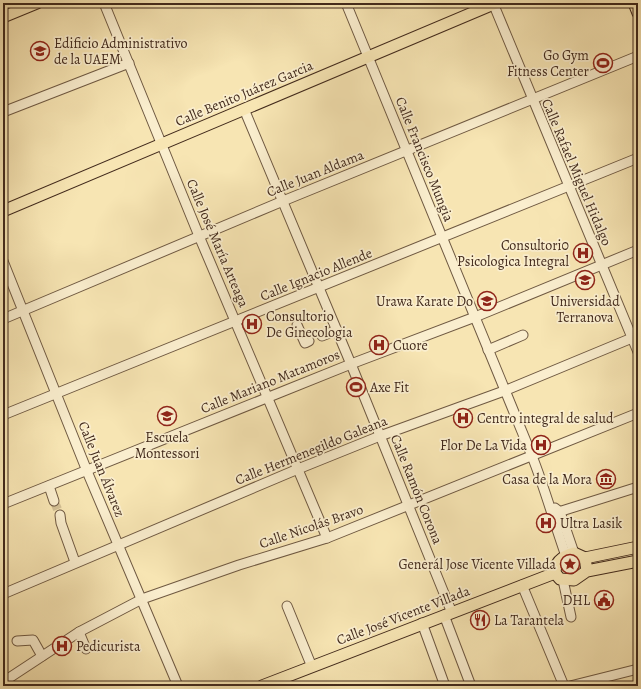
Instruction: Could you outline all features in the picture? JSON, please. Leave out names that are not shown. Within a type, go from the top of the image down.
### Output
[{"type":"main road","points":[[3,16],[37,3]]},
{"type":"main road","name":"Calle Benito Juárez Garcia","points":[[3,211],[494,3]]},
{"type":"main road","points":[[634,3],[638,13]]},
{"type":"main road","points":[[559,577],[558,561],[575,556],[638,547]]},
{"type":"main road","points":[[575,556],[587,571]]},
{"type":"main road","name":"Calle José Vicente Villada","points":[[262,686],[522,585],[559,577],[574,580],[587,571],[638,561]]},
{"type":"street","name":"Calle José María Arteaga","points":[[104,3],[199,236],[328,538]]},
{"type":"street","name":"Calle Francisco Mungia","points":[[346,3],[408,151],[441,238],[550,502],[575,556]]},
{"type":"street","name":"Calle Rafael Miguel Hidalgo","points":[[494,3],[600,265],[638,352]]},
{"type":"street","name":"Calle Juan Aldama","points":[[3,318],[283,201],[638,56]]},
{"type":"street","points":[[3,112],[129,63]]},
{"type":"street","name":"Calle Ramón Corona","points":[[244,110],[337,330],[408,506],[448,614],[472,686]]},
{"type":"street","name":"Calle Ignacio Allende","points":[[3,415],[319,288],[568,185],[638,158]]},
{"type":"street","name":"Calle Mariano Matamoros","points":[[3,504],[351,364],[474,317],[638,250]]},
{"type":"street","name":"Calle Juan Álvarez","points":[[3,261],[87,470],[178,686]]},
{"type":"street","points":[[297,325],[304,343],[309,341]]},
{"type":"street","points":[[322,336],[337,330]]},
{"type":"street","points":[[488,350],[523,335]]},
{"type":"street","name":"Calle Hermenegildo Galeana","points":[[3,594],[75,562],[298,469],[380,436],[504,390],[632,338]]},
{"type":"street","name":"Calle Nicolás Bravo","points":[[3,682],[79,632],[142,600],[239,565],[328,538],[638,413]]},
{"type":"street","points":[[49,486],[54,501]]},
{"type":"street","points":[[556,513],[638,488]]},
{"type":"street","points":[[60,515],[61,523],[75,562]]},
{"type":"street","points":[[559,577],[571,617]]},
{"type":"street","points":[[522,585],[564,686]]},
{"type":"street","points":[[287,606],[312,667]]},
{"type":"street","points":[[422,624],[445,686]]},
{"type":"street","points":[[79,632],[86,649]]},
{"type":"street","points":[[17,641],[33,640],[42,656]]},
{"type":"street","points":[[570,686],[638,669]]},
{"type":"tunnel","points":[[54,501],[60,515]]},
{"type":"place","name":"Edificio Administrativo de la UAEM","points":[[40,51]]},
{"type":"place","name":"Go Gym Fitness Center","points":[[603,63]]},
{"type":"place","name":"Consultori0 Psicologica Integral","points":[[583,253]]},
{"type":"place","name":"Universidad Terranova","points":[[585,280]]},
{"type":"place","name":"Urawa Karate Do","points":[[487,301]]},
{"type":"place","name":"Consultorio De Ginecologia","points":[[252,324]]},
{"type":"place","name":"Cuore","points":[[379,345]]},
{"type":"place","name":"Axe Fit","points":[[356,387]]},
{"type":"place","name":"Escuela Montessori","points":[[167,416]]},
{"type":"place","name":"Centro integral de salud","points":[[463,418]]},
{"type":"place","name":"Flor De La Vida","points":[[541,445]]},
{"type":"place","name":"Casa de la Mora","points":[[606,479]]},
{"type":"place","name":"Ultra Lasik","points":[[546,523]]},
{"type":"place","name":"Generál Jose Vicente Villada","points":[[570,564]]},
{"type":"place","name":"DHL","points":[[604,600]]},
{"type":"place","name":"La Tarantela","points":[[480,620]]},
{"type":"place","name":"Pedicurista","points":[[62,646]]}]
